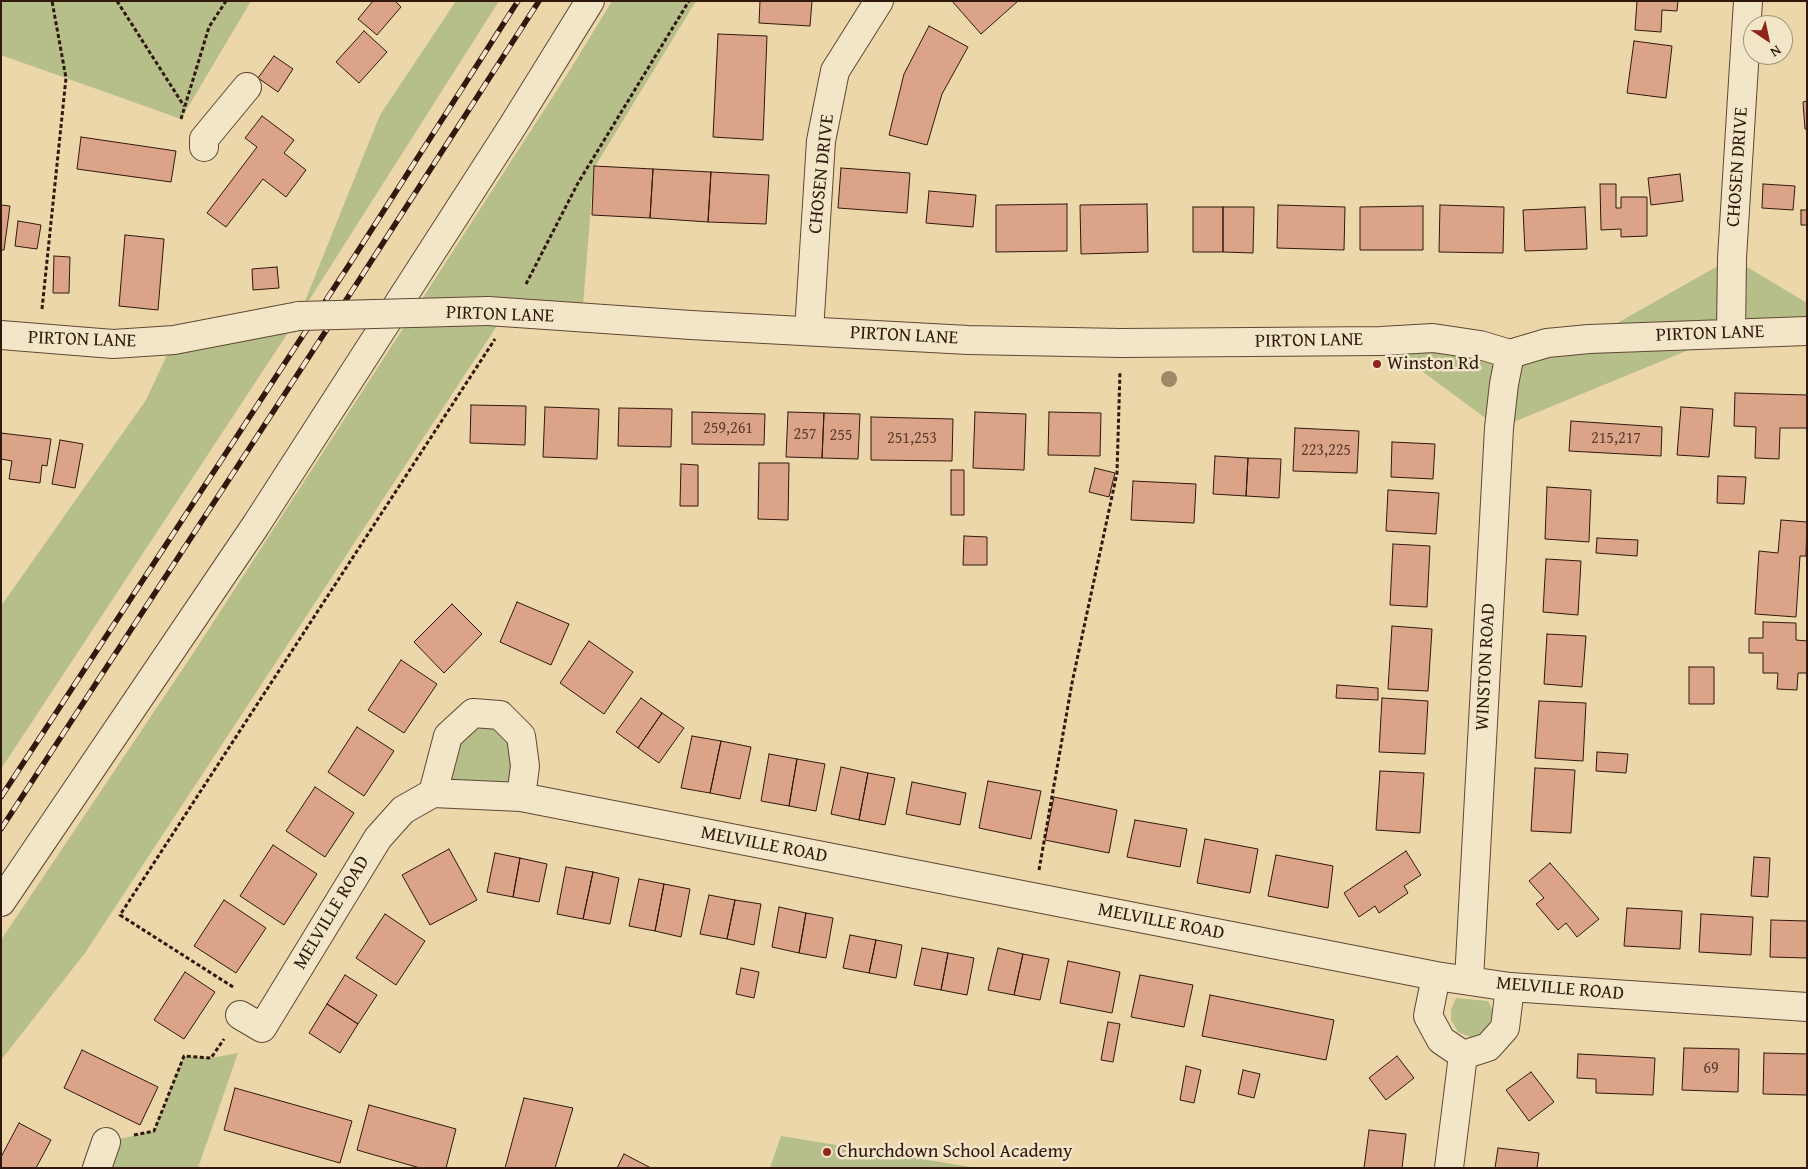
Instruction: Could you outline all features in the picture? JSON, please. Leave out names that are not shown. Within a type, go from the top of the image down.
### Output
[{"type":"street","points":[[1,902],[256,525],[512,127],[590,1]]},
{"type":"street","name":"CHOSEN DRIVE","points":[[809,331],[822,140],[835,71],[879,1]]},
{"type":"street","name":"CHOSEN DRIVE","points":[[1730,333],[1732,258],[1748,1]]},
{"type":"street","points":[[204,143],[248,87]]},
{"type":"street","name":"PIRTON LANE","points":[[1,335],[39,340],[113,344],[174,340],[299,316],[500,312],[968,340],[1120,343],[1381,341],[1433,338],[1480,345],[1510,354],[1548,343],[1572,340],[1807,331]]},
{"type":"street","name":"WINSTON ROAD","points":[[1469,980],[1499,428],[1504,384],[1510,354]]},
{"type":"street","points":[[433,793],[448,736],[473,713],[500,716],[521,736],[525,766],[521,797]]},
{"type":"street","name":"MELVILLE ROAD","points":[[240,1016],[262,1028],[378,838],[403,810],[433,793],[521,797],[1436,976],[1510,987],[1807,1006]]},
{"type":"street","points":[[1436,976],[1428,1016],[1441,1040],[1463,1056]]},
{"type":"street","points":[[1463,1056],[1488,1047],[1505,1028],[1510,987]]},
{"type":"street","points":[[1448,1168],[1463,1056]]},
{"type":"street","points":[[97,1168],[106,1142]]},
{"type":"path","points":[[39,340],[66,78],[52,1]]},
{"type":"path","points":[[117,1],[184,106]]},
{"type":"path","points":[[204,143],[181,119],[209,27],[226,1]]},
{"type":"path","points":[[272,1012],[120,915],[500,312],[689,1]]},
{"type":"path","points":[[1034,897],[1074,674],[1117,472],[1120,343]]},
{"type":"path","points":[[106,1142],[154,1131],[184,1056],[211,1058],[240,1016]]},
{"type":"green space","points":[[1,1],[251,1],[181,119],[1,55]]},
{"type":"green space","points":[[456,1],[499,1],[299,316],[380,115]]},
{"type":"green space","points":[[612,1],[696,1],[594,168],[582,318],[506,312],[85,953],[1,1060],[1,940],[194,652],[570,70]]},
{"type":"green space","points":[[1732,258],[1807,303],[1807,331],[1730,333],[1499,428],[1381,341],[1480,345],[1589,339]]},
{"type":"green space","points":[[299,316],[1,769],[1,606],[146,400],[174,340]]},
{"type":"green space","points":[[473,713],[521,736],[521,797],[433,793]]},
{"type":"green space","points":[[1456,998],[1488,1001],[1494,1012],[1492,1023],[1483,1033],[1470,1037],[1458,1032],[1451,1020],[1451,1010]]},
{"type":"green space","points":[[238,1053],[198,1168],[97,1168],[106,1142],[154,1131],[184,1056],[211,1058]]},
{"type":"green space","name":"Churchdown School Academy","points":[[781,1136],[977,1168],[770,1168]]},
{"type":"building","points":[[373,1],[395,1],[401,7],[377,35],[358,19]]},
{"type":"building","points":[[760,1],[812,1],[810,26],[759,23]]},
{"type":"building","points":[[952,1],[1018,1],[981,34]]},
{"type":"building","points":[[1637,1],[1678,1],[1677,11],[1662,10],[1661,32],[1635,30]]},
{"type":"building","points":[[929,26],[968,47],[942,94],[927,145],[889,135],[904,74]]},
{"type":"building","points":[[364,31],[387,52],[359,83],[336,62]]},
{"type":"building","points":[[718,34],[767,36],[763,140],[713,137]]},
{"type":"building","points":[[1634,41],[1672,46],[1666,98],[1627,93]]},
{"type":"building","points":[[274,56],[293,69],[278,92],[258,78]]},
{"type":"building","points":[[1807,101],[1807,129],[1805,129],[1803,102]]},
{"type":"building","points":[[262,116],[294,140],[284,153],[306,170],[286,197],[263,179],[226,227],[207,213],[257,147],[245,138]]},
{"type":"building","points":[[81,137],[176,151],[171,182],[77,169]]},
{"type":"building","points":[[594,166],[653,169],[650,218],[592,215]]},
{"type":"building","points":[[841,168],[910,173],[907,213],[838,208]]},
{"type":"building","points":[[653,169],[711,172],[708,222],[650,218]]},
{"type":"building","points":[[711,172],[769,175],[766,224],[708,222]]},
{"type":"building","points":[[1680,174],[1683,201],[1651,205],[1648,178]]},
{"type":"building","points":[[1600,184],[1616,184],[1616,208],[1621,208],[1621,197],[1647,197],[1647,236],[1621,237],[1621,229],[1601,230]]},
{"type":"building","points":[[1763,184],[1795,186],[1793,210],[1762,208]]},
{"type":"building","points":[[929,191],[976,195],[973,227],[926,223]]},
{"type":"building","points":[[1067,204],[1067,251],[996,252],[996,205]]},
{"type":"building","points":[[1147,204],[1148,252],[1081,254],[1080,205]]},
{"type":"building","points":[[1,205],[10,206],[4,250],[1,250]]},
{"type":"building","points":[[1278,205],[1345,207],[1344,250],[1277,248]]},
{"type":"building","points":[[1440,205],[1504,207],[1503,253],[1439,252]]},
{"type":"building","points":[[1423,206],[1423,250],[1360,250],[1360,207]]},
{"type":"building","points":[[1193,207],[1223,207],[1223,252],[1193,252]]},
{"type":"building","points":[[1223,207],[1254,207],[1253,253],[1223,252]]},
{"type":"building","points":[[1585,207],[1587,249],[1525,251],[1523,210]]},
{"type":"building","points":[[1801,210],[1807,210],[1807,225],[1801,225]]},
{"type":"building","points":[[18,221],[41,225],[37,249],[15,246]]},
{"type":"building","points":[[125,235],[164,239],[158,310],[119,306]]},
{"type":"building","points":[[54,256],[70,257],[69,293],[53,293]]},
{"type":"building","points":[[277,267],[279,288],[253,290],[252,269]]},
{"type":"building","points":[[1735,393],[1807,395],[1807,428],[1780,428],[1779,459],[1755,458],[1756,427],[1734,426]]},
{"type":"building","points":[[471,405],[526,406],[525,445],[470,443]]},
{"type":"building","points":[[545,407],[599,409],[597,459],[543,457]]},
{"type":"building","points":[[1681,407],[1713,409],[1709,457],[1677,455]]},
{"type":"building","points":[[619,408],[672,409],[671,447],[618,446]]},
{"type":"building","points":[[692,412],[765,414],[764,445],[692,444]]},
{"type":"building","points":[[788,412],[824,413],[822,458],[786,457]]},
{"type":"building","points":[[975,412],[1026,414],[1024,470],[973,468]]},
{"type":"building","points":[[1049,412],[1101,413],[1100,456],[1048,455]]},
{"type":"building","points":[[824,413],[860,414],[858,459],[822,458]]},
{"type":"building","points":[[871,417],[953,419],[952,461],[871,460]]},
{"type":"building","points":[[1571,421],[1662,427],[1661,456],[1569,451]]},
{"type":"building","points":[[1295,428],[1359,431],[1357,473],[1293,471]]},
{"type":"building","points":[[1,433],[51,439],[47,466],[42,465],[40,483],[9,479],[12,461],[1,459]]},
{"type":"building","points":[[60,440],[83,444],[75,488],[52,484]]},
{"type":"building","points":[[1392,442],[1435,444],[1433,479],[1391,477]]},
{"type":"building","points":[[1215,456],[1248,458],[1246,496],[1213,494]]},
{"type":"building","points":[[1248,458],[1281,459],[1279,498],[1246,496]]},
{"type":"building","points":[[759,463],[789,463],[788,520],[758,519]]},
{"type":"building","points":[[681,464],[698,465],[698,506],[680,506]]},
{"type":"building","points":[[1095,468],[1115,473],[1109,497],[1089,492]]},
{"type":"building","points":[[951,470],[964,470],[964,515],[951,515]]},
{"type":"building","points":[[1718,476],[1746,477],[1744,504],[1717,503]]},
{"type":"building","points":[[1133,481],[1196,484],[1194,523],[1131,520]]},
{"type":"building","points":[[1547,487],[1591,490],[1589,542],[1545,539]]},
{"type":"building","points":[[1388,490],[1439,493],[1436,534],[1386,531]]},
{"type":"building","points":[[1781,520],[1807,522],[1806,556],[1800,556],[1796,617],[1755,614],[1759,551],[1778,553]]},
{"type":"building","points":[[964,536],[987,537],[987,565],[963,565]]},
{"type":"building","points":[[1597,538],[1638,540],[1637,556],[1596,553]]},
{"type":"building","points":[[1393,544],[1430,546],[1427,607],[1390,605]]},
{"type":"building","points":[[1546,559],[1581,561],[1578,615],[1543,612]]},
{"type":"building","points":[[517,602],[569,624],[551,665],[500,642]]},
{"type":"building","points":[[452,604],[482,634],[444,673],[414,642]]},
{"type":"building","points":[[1763,622],[1796,623],[1796,640],[1807,641],[1807,673],[1798,673],[1797,690],[1777,689],[1778,673],[1763,673],[1763,653],[1749,653],[1749,638],[1763,638]]},
{"type":"building","points":[[1392,626],[1432,629],[1428,691],[1388,689]]},
{"type":"building","points":[[1547,634],[1586,636],[1582,687],[1544,684]]},
{"type":"building","points":[[589,641],[633,672],[604,714],[560,683]]},
{"type":"building","points":[[401,660],[437,684],[404,733],[368,710]]},
{"type":"building","points":[[1689,667],[1714,667],[1714,704],[1689,704]]},
{"type":"building","points":[[1337,685],[1378,688],[1378,700],[1336,698]]},
{"type":"building","points":[[641,698],[662,713],[638,748],[616,732]]},
{"type":"building","points":[[1382,698],[1428,701],[1425,754],[1379,752]]},
{"type":"building","points":[[1539,701],[1586,703],[1583,761],[1535,758]]},
{"type":"building","points":[[662,713],[684,728],[659,763],[638,748]]},
{"type":"building","points":[[357,727],[394,751],[364,796],[328,772]]},
{"type":"building","points":[[692,736],[721,741],[710,793],[681,788]]},
{"type":"building","points":[[721,741],[751,747],[740,799],[710,793]]},
{"type":"building","points":[[1597,752],[1628,754],[1626,773],[1596,771]]},
{"type":"building","points":[[769,754],[797,759],[789,806],[761,801]]},
{"type":"building","points":[[797,759],[825,764],[816,811],[789,806]]},
{"type":"building","points":[[841,767],[868,773],[859,820],[831,814]]},
{"type":"building","points":[[1535,768],[1575,770],[1571,833],[1531,831]]},
{"type":"building","points":[[1380,771],[1424,773],[1420,833],[1376,830]]},
{"type":"building","points":[[868,773],[895,778],[885,825],[859,820]]},
{"type":"building","points":[[988,781],[1041,791],[1031,839],[979,828]]},
{"type":"building","points":[[912,782],[966,793],[960,825],[906,814]]},
{"type":"building","points":[[315,787],[354,813],[325,857],[286,831]]},
{"type":"building","points":[[1054,797],[1117,810],[1109,853],[1045,840]]},
{"type":"building","points":[[1135,820],[1187,829],[1180,867],[1127,857]]},
{"type":"building","points":[[1205,839],[1258,849],[1250,893],[1197,883]]},
{"type":"building","points":[[273,845],[317,874],[284,925],[240,896]]},
{"type":"building","points":[[449,849],[477,900],[430,925],[402,875]]},
{"type":"building","points":[[1406,851],[1421,875],[1404,886],[1408,893],[1379,913],[1375,906],[1359,917],[1344,893]]},
{"type":"building","points":[[495,853],[520,858],[513,897],[487,892]]},
{"type":"building","points":[[1276,855],[1333,866],[1328,908],[1268,896]]},
{"type":"building","points":[[1754,857],[1770,858],[1768,897],[1751,896]]},
{"type":"building","points":[[520,858],[547,864],[539,902],[513,897]]},
{"type":"building","points":[[1550,863],[1599,919],[1577,937],[1566,923],[1558,930],[1536,904],[1544,898],[1529,881]]},
{"type":"building","points":[[566,867],[593,872],[583,919],[557,914]]},
{"type":"building","points":[[593,872],[619,878],[610,924],[583,919]]},
{"type":"building","points":[[639,879],[664,884],[655,931],[629,926]]},
{"type":"building","points":[[664,884],[690,889],[681,937],[655,931]]},
{"type":"building","points":[[709,895],[735,900],[727,939],[700,934]]},
{"type":"building","points":[[224,900],[266,928],[236,973],[194,946]]},
{"type":"building","points":[[735,900],[761,904],[754,945],[727,939]]},
{"type":"building","points":[[779,907],[806,913],[799,953],[772,947]]},
{"type":"building","points":[[1627,908],[1682,911],[1680,949],[1624,946]]},
{"type":"building","points":[[806,913],[833,918],[826,958],[799,953]]},
{"type":"building","points":[[385,914],[425,941],[396,985],[356,958]]},
{"type":"building","points":[[1701,914],[1753,917],[1751,955],[1699,952]]},
{"type":"building","points":[[1771,920],[1807,921],[1807,958],[1770,957]]},
{"type":"building","points":[[850,935],[876,940],[869,973],[843,968]]},
{"type":"building","points":[[876,940],[902,945],[896,978],[869,973]]},
{"type":"building","points":[[922,948],[948,953],[941,990],[914,985]]},
{"type":"building","points":[[998,948],[1023,954],[1014,995],[988,990]]},
{"type":"building","points":[[948,953],[974,958],[967,995],[941,990]]},
{"type":"building","points":[[1023,954],[1049,959],[1040,1000],[1014,995]]},
{"type":"building","points":[[1068,961],[1120,972],[1112,1013],[1060,1003]]},
{"type":"building","points":[[741,968],[759,972],[754,998],[736,994]]},
{"type":"building","points":[[185,972],[215,992],[184,1039],[154,1020]]},
{"type":"building","points":[[345,975],[377,995],[358,1024],[327,1004]]},
{"type":"building","points":[[1140,975],[1193,985],[1184,1027],[1131,1017]]},
{"type":"building","points":[[1210,995],[1334,1020],[1326,1060],[1202,1036]]},
{"type":"building","points":[[327,1004],[358,1024],[340,1053],[309,1033]]},
{"type":"building","points":[[1108,1022],[1120,1024],[1113,1062],[1101,1060]]},
{"type":"building","points":[[1684,1048],[1739,1049],[1738,1092],[1682,1090]]},
{"type":"building","points":[[82,1050],[158,1087],[140,1125],[64,1088]]},
{"type":"building","points":[[1764,1053],[1807,1054],[1807,1095],[1763,1094]]},
{"type":"building","points":[[1578,1054],[1655,1058],[1653,1095],[1596,1093],[1596,1079],[1577,1078]]},
{"type":"building","points":[[1397,1056],[1414,1078],[1386,1100],[1369,1078]]},
{"type":"building","points":[[1186,1066],[1201,1070],[1194,1103],[1180,1100]]},
{"type":"building","points":[[1243,1070],[1260,1074],[1254,1098],[1238,1094]]},
{"type":"building","points":[[1531,1072],[1554,1102],[1529,1121],[1506,1090]]},
{"type":"building","points":[[235,1088],[352,1121],[340,1163],[224,1130]]},
{"type":"building","points":[[524,1098],[573,1108],[555,1168],[505,1168]]},
{"type":"building","points":[[369,1105],[456,1129],[446,1168],[420,1168],[357,1150]]},
{"type":"building","points":[[19,1123],[51,1140],[36,1168],[1,1168],[1,1157]]},
{"type":"building","points":[[1369,1130],[1406,1134],[1402,1168],[1364,1168]]},
{"type":"building","points":[[1498,1148],[1539,1153],[1537,1168],[1495,1168]]},
{"type":"building","points":[[624,1154],[651,1168],[617,1168]]},
{"type":"railway","points":[[1,797],[349,265],[518,1]]},
{"type":"railway","points":[[1,829],[539,1]]},
{"type":"place","name":"Winston Rd","points":[[1377,364]]},
{"type":"place","name":"Churchdown School Academy","points":[[827,1152]]}]
